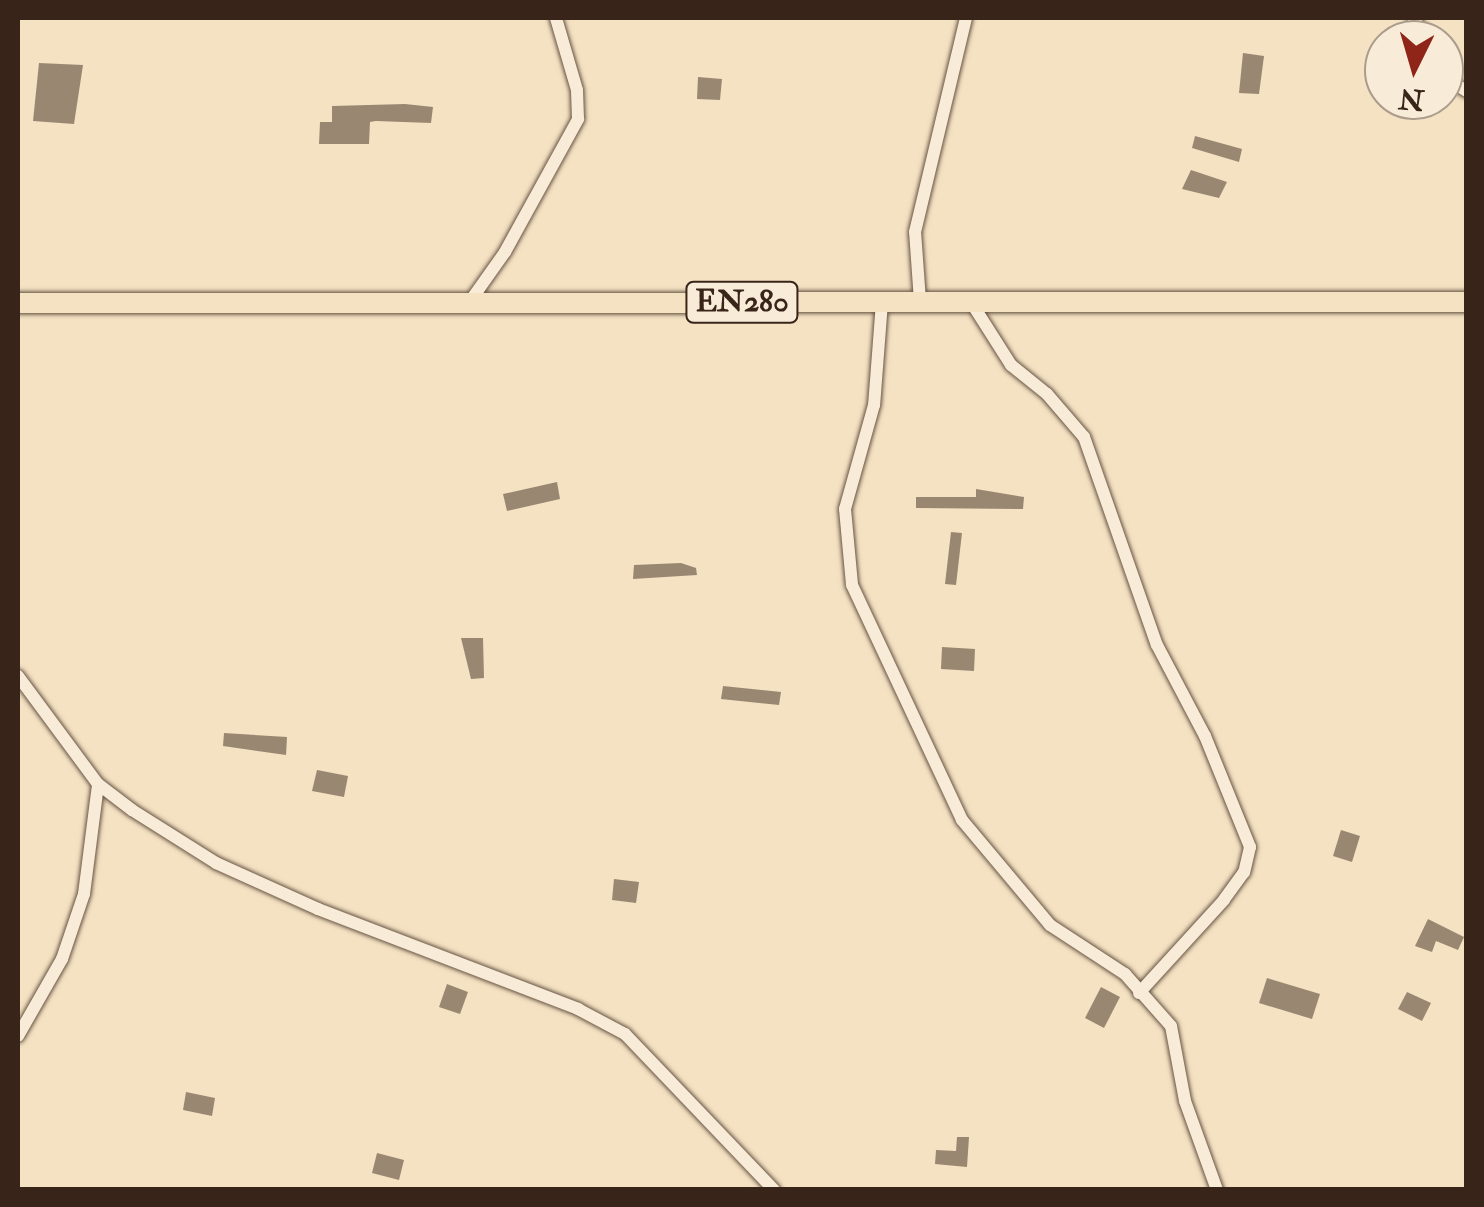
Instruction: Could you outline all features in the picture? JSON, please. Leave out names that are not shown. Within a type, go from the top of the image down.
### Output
[{"type":"main road","name":"EN280","points":[[18,302],[1466,302]]},
{"type":"street","points":[[471,300],[506,252],[578,119],[577,90],[556,18]]},
{"type":"street","points":[[920,301],[915,232],[966,18]]},
{"type":"street","points":[[882,302],[874,405],[845,508],[852,584],[962,820],[1050,925],[1125,974],[1139,993],[1157,1004],[1178,1043],[1185,1100],[1218,1190]]},
{"type":"street","points":[[971,302],[1010,366],[1047,394],[1084,437],[1157,645],[1205,736],[1250,846],[1244,872],[1224,900],[1139,993]]},
{"type":"street","points":[[18,676],[98,784],[216,862],[578,1008],[625,1034],[774,1190]]},
{"type":"street","points":[[18,1036],[62,959],[84,894],[98,784]]},
{"type":"building","points":[[1243,53],[1264,56],[1259,94],[1239,93]]},
{"type":"building","points":[[39,63],[83,65],[74,124],[33,121]]},
{"type":"building","points":[[698,77],[722,79],[720,100],[697,99]]},
{"type":"building","points":[[332,106],[433,107],[431,123],[370,122],[369,144],[319,144],[320,122],[332,122]]},
{"type":"building","points":[[1195,136],[1242,149],[1239,162],[1192,148]]},
{"type":"building","points":[[1191,170],[1227,182],[1219,198],[1182,189]]},
{"type":"building","points":[[557,482],[560,499],[507,511],[503,494]]},
{"type":"building","points":[[976,489],[1024,497],[1023,509],[916,508],[916,497],[976,497]]},
{"type":"building","points":[[951,532],[962,533],[956,585],[945,584]]},
{"type":"building","points":[[681,563],[696,568],[697,575],[633,579],[634,565]]},
{"type":"building","points":[[461,638],[483,638],[484,678],[471,679]]},
{"type":"building","points":[[942,647],[975,649],[974,671],[941,669]]},
{"type":"building","points":[[723,686],[781,692],[779,705],[721,699]]},
{"type":"building","points":[[224,733],[287,737],[286,755],[223,746]]},
{"type":"building","points":[[317,770],[348,776],[344,797],[312,791]]},
{"type":"building","points":[[1341,830],[1360,836],[1352,862],[1333,856]]},
{"type":"building","points":[[614,879],[639,882],[636,903],[612,900]]},
{"type":"building","points":[[1428,919],[1464,937],[1458,950],[1436,941],[1432,952],[1415,946]]},
{"type":"building","points":[[1267,978],[1320,994],[1312,1019],[1259,1003]]},
{"type":"building","points":[[447,984],[468,992],[460,1014],[439,1007]]},
{"type":"building","points":[[1101,987],[1120,997],[1104,1028],[1085,1018]]},
{"type":"building","points":[[1407,992],[1431,1003],[1422,1021],[1398,1009]]},
{"type":"building","points":[[186,1092],[215,1098],[212,1116],[183,1110]]},
{"type":"building","points":[[957,1137],[969,1137],[967,1167],[935,1164],[936,1150],[956,1151]]},
{"type":"building","points":[[377,1153],[404,1160],[399,1180],[372,1173]]}]
